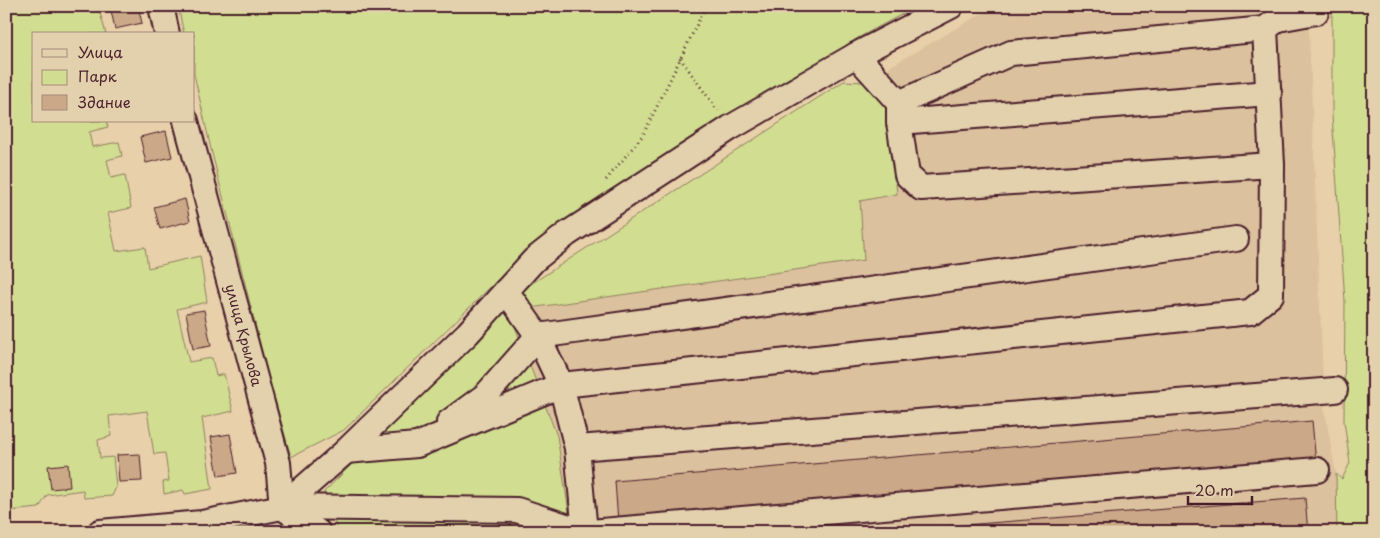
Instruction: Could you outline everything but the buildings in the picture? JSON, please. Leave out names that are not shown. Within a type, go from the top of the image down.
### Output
[{"type":"street","points":[[162,6],[167,32]]},
{"type":"street","points":[[282,507],[346,451],[468,333],[534,260],[567,234],[730,128],[856,55],[951,6]]},
{"type":"street","points":[[899,113],[1011,53],[1265,29],[1278,19],[1316,12]]},
{"type":"street","points":[[346,451],[417,445],[561,385],[1250,312],[1271,295],[1272,165],[1265,29]]},
{"type":"street","points":[[856,55],[899,113],[907,175],[921,188],[1272,165]]},
{"type":"street","points":[[899,113],[1269,93]]},
{"type":"street","name":"улица Крылова","points":[[186,122],[278,463],[282,507]]},
{"type":"street","points":[[417,445],[486,394],[538,336],[1236,239]]},
{"type":"street","points":[[100,532],[202,523],[282,507],[517,510],[585,532],[577,448],[561,385],[538,336],[506,291]]},
{"type":"street","points":[[577,448],[1335,390]]},
{"type":"street","points":[[590,532],[1317,470]]},
{"type":"street","points":[[282,507],[318,532]]},
{"type":"path","points":[[600,184],[643,135],[706,6]]},
{"type":"path","points":[[680,58],[730,128]]},
{"type":"shaded area","points":[[995,6],[1308,6],[1324,407],[1336,474],[1337,532],[572,532],[509,311],[864,260],[860,200],[897,195],[888,110],[863,82]]},
{"type":"green space","points":[[6,6],[98,6],[105,32],[32,32],[32,122],[106,122],[108,127],[89,132],[92,147],[119,142],[122,156],[107,160],[111,178],[125,175],[131,208],[108,213],[116,251],[145,247],[148,268],[200,256],[207,302],[177,309],[189,362],[212,358],[216,376],[224,374],[233,411],[202,418],[212,489],[185,494],[183,490],[164,494],[163,482],[169,481],[165,453],[154,454],[147,411],[109,416],[111,436],[98,440],[100,458],[113,457],[116,487],[112,496],[84,498],[83,490],[47,495],[39,508],[9,511],[6,486]]},
{"type":"green space","points":[[178,6],[917,6],[856,39],[821,66],[789,78],[604,196],[518,260],[344,430],[291,457],[269,379],[195,78],[195,32],[184,32]]},
{"type":"green space","points":[[1332,6],[1374,6],[1374,532],[1337,532],[1336,474],[1342,479],[1350,463],[1344,421],[1345,301],[1332,115]]},
{"type":"green space","points":[[844,81],[863,82],[888,110],[897,194],[860,201],[864,260],[509,311],[557,436],[572,532],[338,532],[324,492],[531,284]]}]
